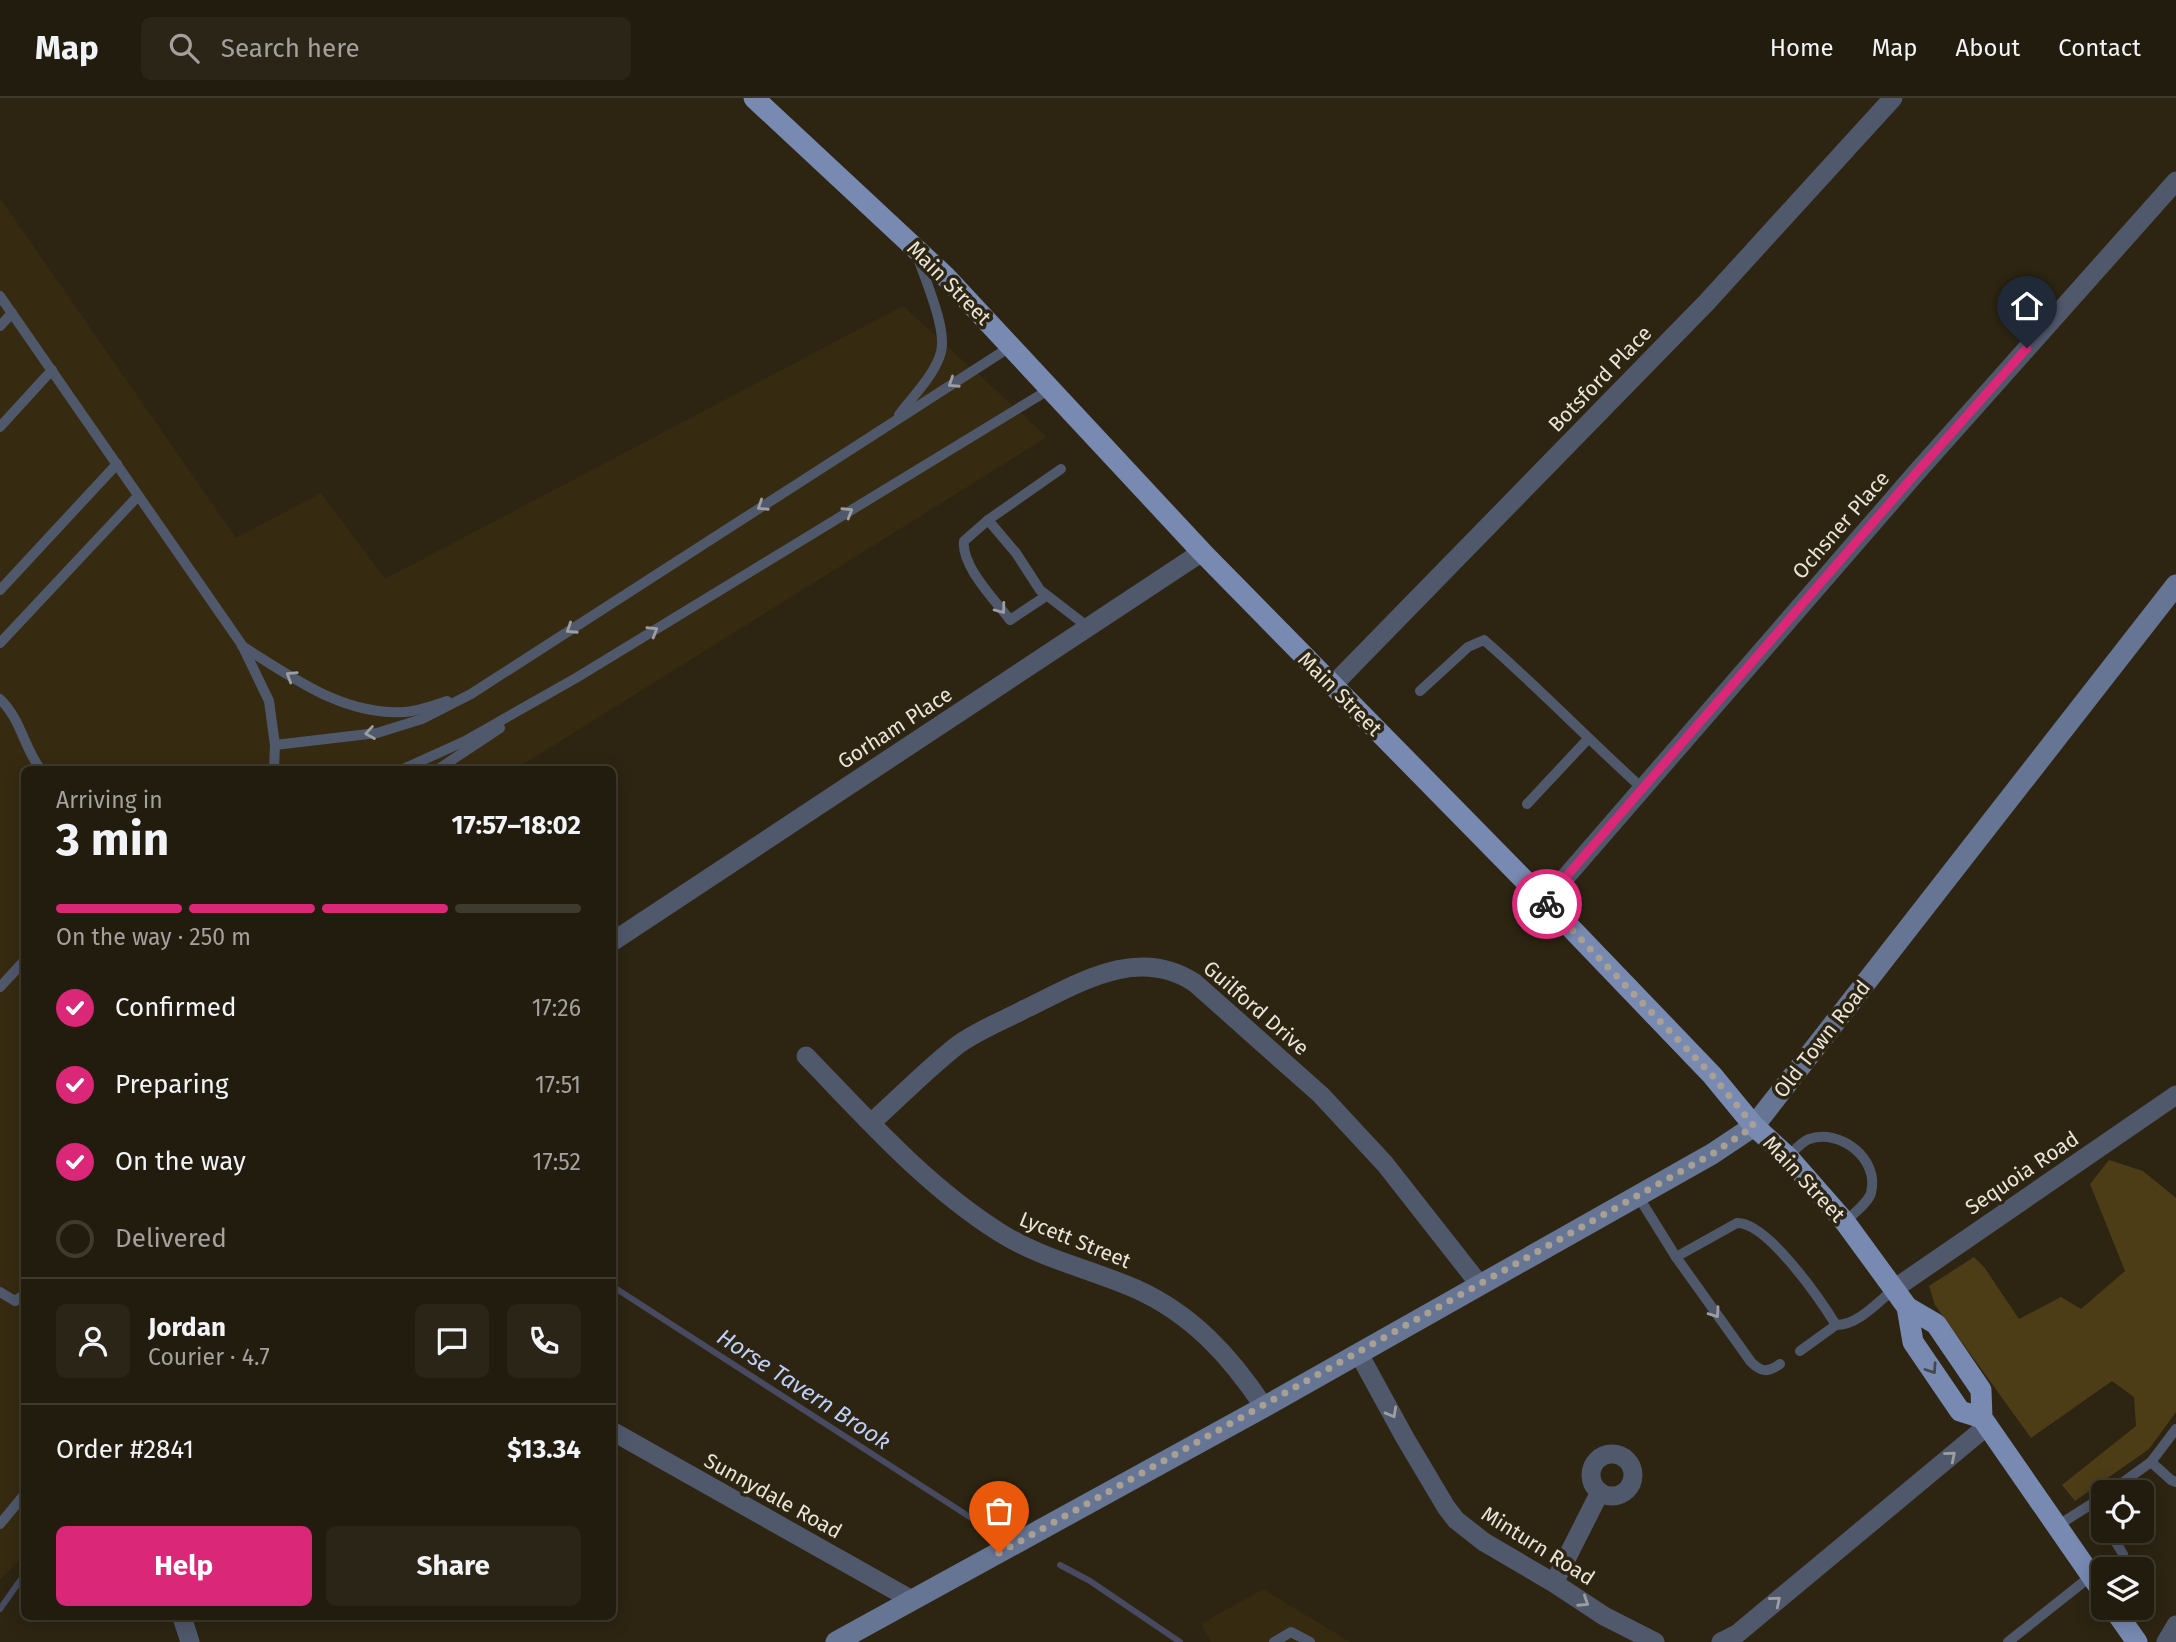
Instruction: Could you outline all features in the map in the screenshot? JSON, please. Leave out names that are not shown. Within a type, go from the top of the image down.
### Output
[{"type":"main road","name":"Main Street","points":[[754,98],[915,248],[1011,346],[1202,552],[1545,901],[1712,1075],[1754,1126],[1788,1157],[1845,1222],[1907,1307],[1936,1325],[1981,1390],[1984,1422],[2091,1576]]},
{"type":"main road","name":"Old Town Road","points":[[836,1642],[1359,1354],[1712,1154],[1754,1126],[2176,585]]},
{"type":"main road","name":"Main Street","points":[[1907,1307],[1913,1342],[1960,1411],[1984,1422]]},
{"type":"main road","points":[[2121,1620],[2137,1642]]},
{"type":"street","name":"Botsford Place","points":[[1332,685],[1697,312],[1893,98]]},
{"type":"street","name":"Ochsner Place","points":[[1545,901],[1916,473],[2176,181]]},
{"type":"street","name":"Gorham Place","points":[[616,939],[1202,552]]},
{"type":"street","name":"Guilford Drive","points":[[871,1123],[946,1055],[984,1030],[1084,980],[1118,969],[1140,966],[1161,968],[1181,974],[1195,983],[1321,1095],[1385,1164],[1480,1285]]},
{"type":"street","name":"Lycett Street","points":[[806,1056],[932,1183],[960,1207],[1027,1249],[1136,1289],[1183,1315],[1202,1330],[1243,1375],[1264,1407]]},
{"type":"street","name":"Sequoia Road","points":[[1894,1289],[2176,1095]]},
{"type":"street","name":"Minturn Road","points":[[1359,1354],[1412,1449],[1456,1520],[1484,1542],[1555,1583],[1604,1616],[1655,1642]]},
{"type":"street","points":[[1721,1642],[1737,1634],[1984,1422]]},
{"type":"street","name":"Sunnydale Road","points":[[616,1434],[912,1600]]},
{"type":"street","points":[[1555,1583],[1600,1492]]},
{"type":"street","points":[[183,1620],[190,1642]]},
{"type":"street","points":[[2166,1642],[2176,1625]]},
{"type":"lane","points":[[894,422],[931,372],[941,351],[939,317],[915,248]]},
{"type":"lane","points":[[0,296],[242,645],[269,701],[275,745],[274,766]]},
{"type":"lane","points":[[0,326],[12,313]]},
{"type":"lane","points":[[275,745],[377,733],[422,719],[471,694],[1011,346]]},
{"type":"lane","points":[[0,427],[52,370]]},
{"type":"lane","points":[[410,766],[464,741],[576,678],[1050,389]]},
{"type":"lane","points":[[0,590],[117,464]]},
{"type":"lane","points":[[1046,596],[1010,620],[968,561],[963,549],[964,541],[988,520],[1061,469]]},
{"type":"lane","points":[[0,643],[138,496]]},
{"type":"lane","points":[[988,520],[1016,553],[1046,596],[1088,627]]},
{"type":"lane","points":[[1420,691],[1468,647],[1484,640],[1643,789]]},
{"type":"lane","points":[[242,645],[327,698],[365,710],[407,712],[471,694]]},
{"type":"lane","points":[[443,766],[576,678]]},
{"type":"lane","points":[[0,699],[11,710],[38,766]]},
{"type":"lane","points":[[1527,804],[1588,739]]},
{"type":"lane","points":[[0,987],[21,964]]},
{"type":"lane","points":[[1788,1157],[1804,1141],[1827,1136],[1840,1138],[1855,1149],[1865,1161],[1872,1178],[1870,1196],[1845,1222]]},
{"type":"lane","points":[[1638,1196],[1676,1257],[1751,1362],[1759,1370],[1766,1371],[1780,1364]]},
{"type":"lane","points":[[1676,1257],[1737,1223],[1747,1223],[1808,1283],[1836,1325]]},
{"type":"lane","points":[[1800,1351],[1836,1325],[1847,1324],[1860,1317],[1894,1289]]},
{"type":"lane","points":[[0,1292],[15,1301],[21,1298]]},
{"type":"lane","points":[[2126,1480],[2151,1462],[2176,1429]]},
{"type":"lane","points":[[2151,1462],[2176,1482]]},
{"type":"lane","points":[[0,1524],[21,1499]]},
{"type":"lane","points":[[2057,1527],[2091,1504]]},
{"type":"lane","points":[[2008,1642],[2091,1576]]},
{"type":"lane","points":[[1274,1642],[1291,1632],[1310,1642]]},
{"type":"shaded area","points":[[0,198],[236,538],[321,493],[385,579],[903,306],[1047,437],[520,766],[21,766],[21,1558],[0,1580]]},
{"type":"shaded area","points":[[2109,1160],[2143,1171],[2176,1198],[2176,1412],[2149,1449],[2105,1480],[2091,1480],[2091,1490],[2075,1501],[2062,1485],[2136,1426],[2134,1397],[2112,1381],[2031,1438],[1935,1305],[1929,1286],[1974,1257],[1984,1267],[2019,1319],[2061,1297],[2081,1309],[2125,1271],[2090,1184]]},
{"type":"shaded area","points":[[1263,1589],[1350,1642],[1211,1642],[1201,1624]]},
{"type":"waterway","name":"Horse Tavern Brook","points":[[616,1289],[976,1521]]},
{"type":"waterway","name":"Horse Tavern Brook","points":[[1060,1565],[1090,1581],[1180,1642]]},
{"type":"waterway","name":"Horse Tavern Brook","points":[[0,1609],[21,1579]]},
{"type":"way so far","points":[[999,1553],[1359,1354],[1712,1154],[1754,1126],[1712,1075],[1547,904]]},
{"type":"route","points":[[1547,904],[1545,901],[2027,348]]}]
